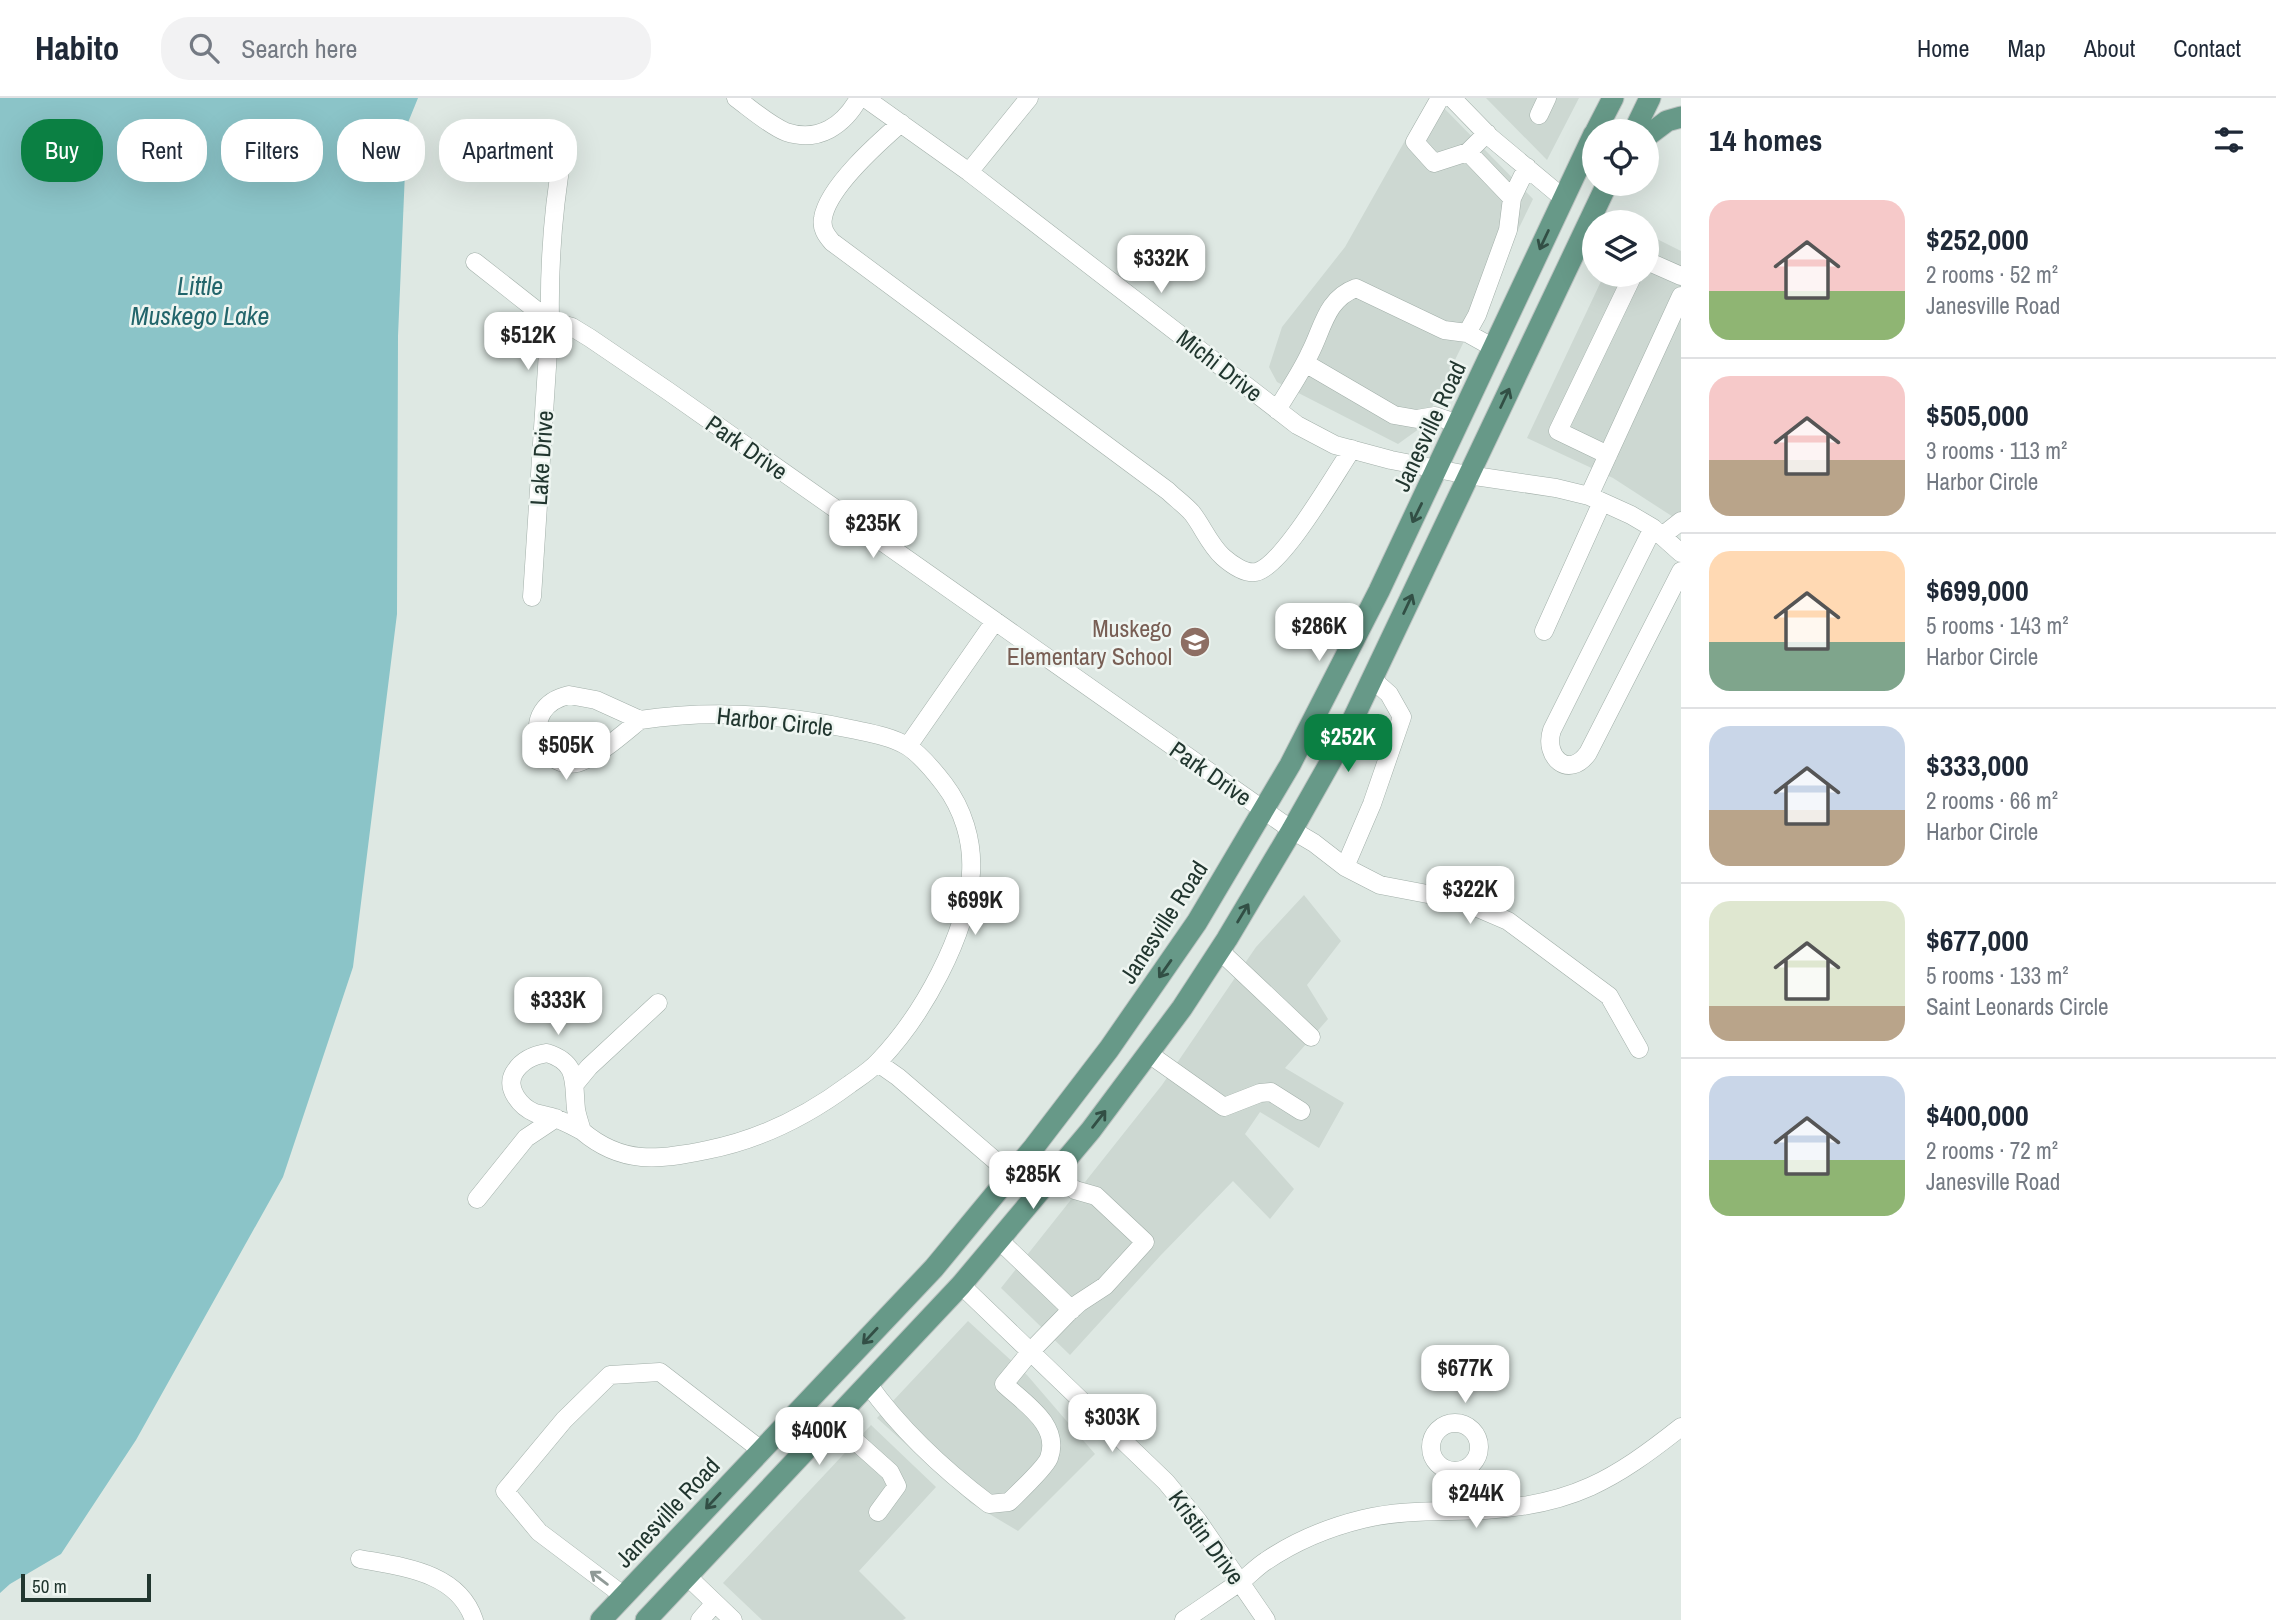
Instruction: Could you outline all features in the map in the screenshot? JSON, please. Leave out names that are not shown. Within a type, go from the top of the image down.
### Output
[{"type":"main road","name":"Janesville Road","points":[[1602,119],[1613,98]]},
{"type":"main road","points":[[1640,119],[1650,98]]},
{"type":"main road","points":[[1659,127],[1667,121],[1681,117]]},
{"type":"main road","name":"Janesville Road","points":[[601,1620],[934,1268],[1007,1181],[1109,1049],[1197,922],[1294,759],[1438,469],[1582,159]]},
{"type":"main road","points":[[652,1618],[682,1581],[961,1285],[1070,1155],[1149,1054],[1220,951],[1345,736],[1602,196]]},
{"type":"main road","points":[[1497,341],[1528,348]]},
{"type":"main road","points":[[961,1285],[960,1268],[964,1249],[1007,1181],[1045,1169],[1070,1155]]},
{"type":"main road","points":[[994,1246],[1018,1191],[1019,1184],[1007,1181]]},
{"type":"main road","points":[[903,1301],[931,1286],[961,1285]]},
{"type":"main road","points":[[761,1450],[785,1472]]},
{"type":"main road","points":[[653,1565],[682,1581]]},
{"type":"street","points":[[736,98],[784,131],[810,135],[824,133],[838,125],[850,114],[859,98]]},
{"type":"street","name":"Michi Drive","points":[[865,98],[969,172],[1306,430],[1335,445],[1391,460],[1543,486],[1595,499],[1631,515],[1658,532],[1681,554]]},
{"type":"street","points":[[969,172],[1029,98]]},
{"type":"street","points":[[1440,98],[1415,142],[1434,163],[1468,152],[1487,133]]},
{"type":"street","points":[[1452,98],[1487,133],[1563,198]]},
{"type":"street","points":[[1539,115],[1547,98]]},
{"type":"street","points":[[901,123],[866,154],[830,200],[822,219],[824,232],[832,242],[1168,491],[1193,514],[1207,539],[1223,558],[1240,569],[1255,573],[1268,566],[1287,548],[1352,449]]},
{"type":"street","points":[[1468,152],[1512,198]]},
{"type":"street","points":[[1468,334],[1508,230],[1512,198],[1527,167]]},
{"type":"street","name":"Lake Drive","points":[[532,597],[550,321],[549,285],[559,182]]},
{"type":"street","name":"Park Drive","points":[[475,262],[550,321],[572,327],[590,338],[1345,867],[1380,885],[1459,900],[1508,921],[1609,996],[1639,1049]]},
{"type":"street","points":[[1659,266],[1681,276]]},
{"type":"street","points":[[1608,455],[1558,431],[1627,287]]},
{"type":"street","points":[[1277,410],[1311,352],[1324,317],[1344,292],[1356,288],[1444,330],[1497,341]]},
{"type":"street","points":[[1544,632],[1595,499],[1608,455],[1681,296]]},
{"type":"street","points":[[1304,363],[1394,415],[1417,419],[1435,416],[1459,425]]},
{"type":"street","points":[[1681,521],[1658,532],[1552,730],[1550,748],[1563,765],[1582,762],[1588,753],[1681,571]]},
{"type":"street","points":[[908,746],[995,621]]},
{"type":"street","points":[[1345,867],[1402,717],[1389,694],[1372,679]]},
{"type":"street","points":[[569,695],[596,700],[640,720],[578,763],[561,762],[547,752],[539,738],[538,722],[541,715],[553,701],[569,695]]},
{"type":"street","name":"Harbor Circle","points":[[582,1131],[577,1113],[575,1084],[566,1063],[547,1053],[536,1055],[515,1070],[512,1089],[518,1101],[532,1112],[556,1118],[582,1131],[605,1149],[618,1154],[673,1157],[728,1146],[753,1138],[810,1112],[878,1063],[908,1027],[939,975],[960,921],[971,873],[969,844],[963,817],[952,795],[936,773],[908,746],[882,736],[811,721],[758,715],[730,713],[640,720]]},
{"type":"street","points":[[1220,951],[1311,1037]]},
{"type":"street","points":[[575,1084],[658,1003]]},
{"type":"street","points":[[1149,1054],[1224,1107],[1260,1093],[1271,1092],[1301,1111]]},
{"type":"street","points":[[878,1063],[898,1077],[1007,1181]]},
{"type":"street","points":[[477,1199],[526,1138],[556,1118]]},
{"type":"street","points":[[868,1384],[891,1415],[965,1486],[989,1504],[1009,1502],[1048,1459],[1052,1439],[1044,1421],[1004,1384],[1031,1351],[1072,1310],[1105,1286],[1145,1242],[1096,1196],[1075,1190],[1054,1174]]},
{"type":"street","points":[[994,1246],[1072,1310]]},
{"type":"street","name":"Kristin Drive","points":[[961,1285],[1167,1482],[1198,1521],[1266,1620]]},
{"type":"street","points":[[624,1596],[539,1532],[505,1491],[564,1420],[610,1375],[660,1372],[761,1450]]},
{"type":"street","points":[[833,1420],[890,1472],[897,1486],[878,1512]]},
{"type":"street","points":[[1184,1620],[1278,1554],[1345,1524],[1380,1516],[1520,1508],[1552,1502],[1578,1494],[1620,1472],[1681,1427]]},
{"type":"street","points":[[1457,1471],[1459,1510]]},
{"type":"street","points":[[360,1559],[411,1569],[443,1581],[460,1594],[474,1620]]},
{"type":"street","points":[[682,1581],[715,1603],[733,1620]]},
{"type":"street","points":[[701,1620],[715,1603]]},
{"type":"shaded area","points":[[1429,98],[1434,98],[1533,199],[1423,426],[1398,444],[1277,382],[1269,367],[1282,327],[1345,247]]},
{"type":"shaded area","points":[[1486,98],[1579,98],[1547,160]]},
{"type":"shaded area","points":[[1659,240],[1681,251],[1681,522],[1613,478],[1527,438],[1598,287],[1659,287]]},
{"type":"shaded area","points":[[1304,895],[1341,941],[1307,985],[1328,1019],[1285,1068],[1344,1103],[1319,1148],[1260,1112],[1245,1134],[1294,1189],[1270,1219],[1233,1181],[1070,1355],[1001,1288],[1162,1085],[1256,947]]},
{"type":"shaded area","points":[[968,1321],[1027,1375],[1095,1454],[1018,1531],[971,1503],[877,1418]]},
{"type":"shaded area","points":[[871,1425],[936,1487],[859,1571],[906,1618],[762,1620],[723,1583]]},
{"type":"water","name":"Little Muskego Lake","points":[[0,98],[418,98],[409,119],[337,119],[337,182],[405,182],[398,336],[397,614],[353,967],[283,1177],[136,1440],[61,1554],[10,1584],[0,1593]]},
{"type":"place","name":"Muskego Elementary School","points":[[1195,642]]}]
